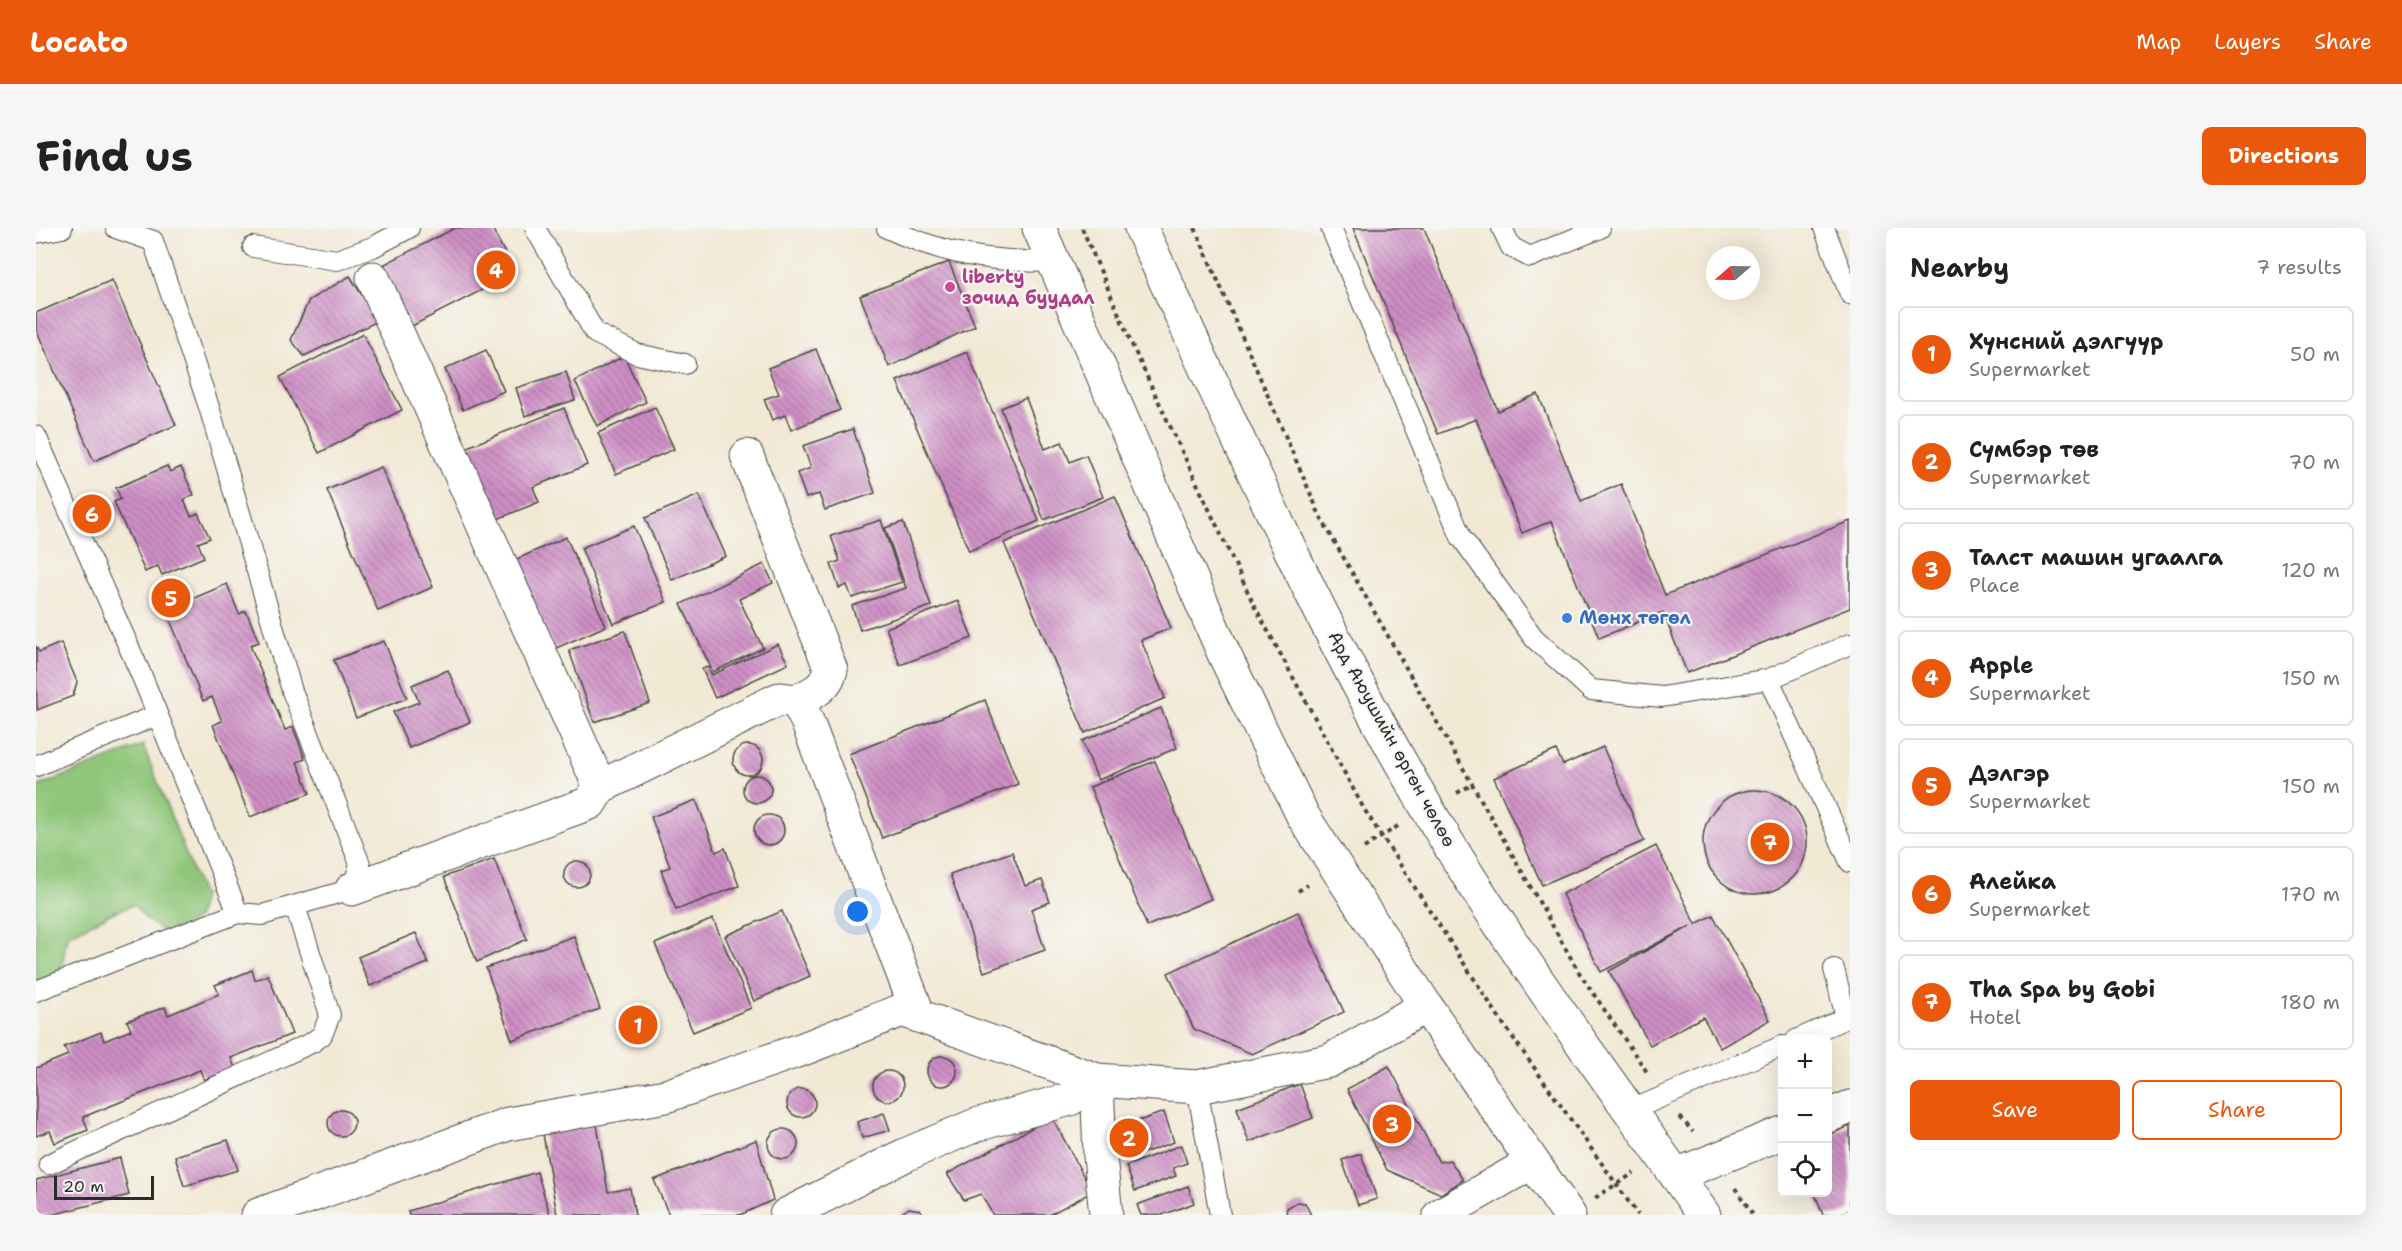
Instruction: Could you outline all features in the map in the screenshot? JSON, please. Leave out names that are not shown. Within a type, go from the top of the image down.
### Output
[{"type":"street","points":[[1039,228],[1224,654],[1303,816],[1426,1006],[1531,1163],[1569,1215]]},
{"type":"street","name":"Ард Аюушийн өргөн чөлөө","points":[[1141,228],[1288,546],[1348,667],[1427,809],[1498,920],[1629,1111],[1704,1215]]},
{"type":"street","points":[[373,278],[600,787]]},
{"type":"street","points":[[352,889],[591,803],[600,787],[779,699],[797,701],[821,689],[828,681],[831,670],[747,456]]},
{"type":"street","points":[[797,701],[807,721],[919,1016]]},
{"type":"street","points":[[258,1215],[508,1124],[666,1096],[803,1049],[902,1010],[1097,1080],[1197,1087],[1329,1061],[1426,1006]]},
{"type":"street","points":[[786,1215],[905,1155],[976,1125],[1070,1099],[1097,1080]]},
{"type":"street","points":[[1097,1080],[1100,1156],[1106,1215]]},
{"type":"street","points":[[1832,1114],[1850,1107]]},
{"type":"street","points":[[1676,1175],[1778,1135]]},
{"type":"street","points":[[1440,1215],[1531,1163]]},
{"type":"lane","points":[[36,232],[62,228]]},
{"type":"lane","points":[[36,990],[238,913],[262,915],[352,889],[360,864],[292,691],[209,407],[153,241],[116,228]]},
{"type":"lane","points":[[253,247],[337,260],[374,247],[409,228]]},
{"type":"lane","points":[[535,228],[595,333],[638,354],[686,364]]},
{"type":"lane","points":[[887,228],[948,252],[998,261],[1053,262]]},
{"type":"lane","points":[[1331,228],[1461,537],[1534,638],[1590,690],[1662,697],[1769,679],[1850,644]]},
{"type":"lane","points":[[1502,228],[1511,247],[1530,257],[1600,228]]},
{"type":"lane","points":[[1824,228],[1850,294]]},
{"type":"lane","points":[[36,436],[157,715],[238,913]]},
{"type":"lane","points":[[1769,679],[1850,862]]},
{"type":"lane","points":[[36,766],[157,715]]},
{"type":"lane","points":[[49,1164],[313,1042],[322,1035],[330,1015],[295,906]]},
{"type":"lane","points":[[1807,1035],[1846,1018],[1834,969]]},
{"type":"lane","points":[[1629,1111],[1665,1098],[1778,1048]]},
{"type":"lane","points":[[1197,1087],[1220,1215]]},
{"type":"path","points":[[1082,228],[1133,347],[1254,605],[1364,809],[1503,1022],[1638,1215]]},
{"type":"path","points":[[1195,228],[1321,518],[1580,974],[1665,1098],[1716,1159],[1753,1215]]},
{"type":"path","points":[[1298,891],[1382,836],[1473,784]]},
{"type":"green space","points":[[143,745],[203,897],[197,918],[183,927],[163,932],[146,919],[134,905],[114,912],[67,936],[61,971],[36,987],[36,787]]},
{"type":"building","points":[[455,228],[492,228],[515,273],[412,326],[381,266]]},
{"type":"building","points":[[1353,228],[1424,228],[1498,411],[1538,394],[1581,501],[1621,484],[1665,595],[1850,521],[1850,608],[1687,673],[1663,612],[1599,638],[1552,521],[1522,533],[1476,419],[1438,434]]},
{"type":"building","points":[[949,262],[975,326],[889,367],[860,296]]},
{"type":"building","points":[[350,276],[378,321],[304,356],[291,340],[309,300]]},
{"type":"building","points":[[112,280],[176,425],[94,461],[36,329],[36,313]]},
{"type":"building","points":[[363,334],[402,410],[319,453],[280,377]]},
{"type":"building","points":[[816,349],[840,410],[791,430],[785,415],[772,420],[764,399],[779,394],[768,368]]},
{"type":"building","points":[[486,350],[504,391],[463,410],[445,369]]},
{"type":"building","points":[[967,352],[1039,521],[969,551],[897,381]]},
{"type":"building","points":[[624,356],[646,402],[597,426],[575,381]]},
{"type":"building","points":[[566,372],[575,400],[525,416],[516,388]]},
{"type":"building","points":[[1026,398],[1045,449],[1062,442],[1070,462],[1086,455],[1103,497],[1044,520],[1001,408]]},
{"type":"building","points":[[655,407],[674,449],[616,474],[598,433]]},
{"type":"building","points":[[564,408],[587,465],[533,487],[539,502],[495,520],[465,448]]},
{"type":"building","points":[[853,429],[875,493],[825,510],[819,494],[806,498],[797,473],[811,468],[803,446]]},
{"type":"building","points":[[167,466],[170,472],[181,467],[194,495],[184,500],[191,516],[198,513],[210,538],[198,543],[204,557],[162,575],[158,566],[145,572],[114,502],[121,499],[116,488]]},
{"type":"building","points":[[381,467],[433,587],[378,611],[327,490]]},
{"type":"building","points":[[699,495],[726,556],[672,580],[645,518]]},
{"type":"building","points":[[1115,496],[1171,628],[1141,640],[1165,698],[1085,733],[1004,543]]},
{"type":"building","points":[[881,520],[902,582],[852,598],[847,585],[839,588],[831,564],[840,561],[831,536]]},
{"type":"building","points":[[903,522],[931,606],[860,630],[852,606],[906,588],[885,528]]},
{"type":"building","points":[[634,526],[666,602],[613,624],[581,548]]},
{"type":"building","points":[[566,537],[606,626],[554,649],[515,560]]},
{"type":"building","points":[[764,564],[773,583],[739,599],[763,648],[713,672],[681,604]]},
{"type":"building","points":[[227,584],[239,614],[246,611],[259,642],[250,645],[285,730],[293,727],[305,759],[297,762],[310,793],[250,817],[213,725],[222,721],[212,697],[203,701],[166,610]]},
{"type":"building","points":[[958,601],[972,638],[900,665],[886,628]]},
{"type":"building","points":[[625,631],[650,703],[594,722],[569,650]]},
{"type":"building","points":[[384,641],[407,698],[356,718],[334,660]]},
{"type":"building","points":[[61,643],[77,682],[73,696],[37,710],[36,646],[39,652]]},
{"type":"building","points":[[778,644],[788,664],[715,698],[702,669],[708,667],[712,675]]},
{"type":"building","points":[[448,670],[470,722],[409,748],[393,712],[419,702],[412,685]]},
{"type":"building","points":[[985,700],[1018,784],[882,838],[849,754]]},
{"type":"building","points":[[1161,708],[1177,748],[1098,780],[1082,741]]},
{"type":"building","points":[[748,745],[759,749],[763,760],[759,771],[748,775],[737,771],[733,760],[737,749]]},
{"type":"building","points":[[1603,747],[1644,841],[1542,885],[1494,778],[1556,750],[1563,765]]},
{"type":"building","points":[[1155,761],[1211,899],[1147,926],[1090,787]]},
{"type":"building","points":[[757,775],[767,779],[771,789],[767,799],[757,803],[747,799],[743,789],[747,779]]},
{"type":"building","points":[[1755,790],[1775,794],[1784,799],[1798,813],[1803,822],[1807,842],[1803,862],[1798,871],[1784,885],[1775,890],[1755,894],[1735,890],[1726,885],[1712,871],[1707,862],[1703,842],[1707,822],[1712,813],[1726,799],[1735,794]]},
{"type":"building","points":[[696,800],[716,852],[725,848],[739,886],[676,910],[661,870],[670,867],[651,817]]},
{"type":"building","points":[[769,815],[780,819],[784,830],[780,841],[769,845],[758,841],[754,830],[758,819]]},
{"type":"building","points":[[1656,846],[1696,924],[1713,915],[1770,1020],[1720,1048],[1703,1017],[1650,1045],[1609,971],[1691,926],[1601,972],[1562,894]]},
{"type":"building","points":[[1012,852],[1025,886],[1042,880],[1050,902],[1031,909],[1045,950],[984,972],[950,874]]},
{"type":"building","points":[[494,859],[527,939],[477,962],[444,877]]},
{"type":"building","points":[[577,861],[586,865],[590,874],[586,883],[577,887],[568,883],[564,874],[568,865]]},
{"type":"building","points":[[782,911],[810,976],[754,1001],[725,936]]},
{"type":"building","points":[[1298,912],[1344,1012],[1252,1054],[1194,1029],[1168,973]]},
{"type":"building","points":[[713,919],[751,1008],[693,1032],[655,944]]},
{"type":"building","points":[[416,933],[428,963],[370,986],[358,957]]},
{"type":"building","points":[[574,936],[600,1009],[512,1040],[486,968]]},
{"type":"building","points":[[252,970],[255,980],[268,975],[292,1034],[231,1058],[235,1068],[204,1080],[200,1070],[83,1117],[88,1130],[55,1143],[50,1131],[36,1136],[36,1068],[68,1055],[64,1047],[101,1032],[104,1041],[131,1030],[127,1021],[165,1007],[168,1015],[219,994],[215,985]]},
{"type":"building","points":[[942,1056],[953,1060],[957,1071],[953,1082],[942,1086],[931,1082],[927,1071],[931,1060]]},
{"type":"building","points":[[1389,1066],[1439,1162],[1450,1160],[1463,1180],[1441,1194],[1387,1170],[1347,1089]]},
{"type":"building","points":[[888,1071],[899,1075],[903,1086],[899,1097],[888,1101],[877,1097],[873,1086],[877,1075]]},
{"type":"building","points":[[1300,1084],[1313,1118],[1249,1142],[1237,1108]]},
{"type":"building","points":[[801,1089],[811,1093],[815,1103],[811,1113],[801,1117],[791,1113],[787,1103],[791,1093]]},
{"type":"building","points":[[341,1110],[350,1114],[354,1123],[350,1132],[341,1136],[332,1132],[328,1123],[332,1114]]},
{"type":"building","points":[[1164,1112],[1174,1142],[1124,1160],[1113,1130]]},
{"type":"building","points":[[884,1113],[890,1130],[862,1138],[857,1122]]},
{"type":"building","points":[[1052,1117],[1092,1192],[1049,1215],[993,1215],[981,1194],[964,1200],[947,1174]]},
{"type":"building","points":[[597,1125],[608,1192],[630,1188],[635,1215],[557,1215],[543,1134]]},
{"type":"building","points":[[1850,1126],[1850,1210],[1838,1215],[1823,1215],[1816,1197],[1832,1197],[1832,1133]]},
{"type":"building","points":[[783,1129],[794,1133],[798,1144],[794,1155],[783,1159],[772,1155],[768,1144],[772,1133]]},
{"type":"building","points":[[228,1140],[238,1170],[184,1186],[175,1156]]},
{"type":"building","points":[[756,1140],[773,1200],[740,1215],[669,1215],[654,1180]]},
{"type":"building","points":[[1181,1145],[1187,1163],[1173,1168],[1176,1176],[1135,1191],[1126,1166]]},
{"type":"building","points":[[1361,1154],[1377,1199],[1358,1205],[1342,1160]]},
{"type":"building","points":[[120,1158],[129,1195],[51,1215],[36,1215],[36,1180]]},
{"type":"building","points":[[537,1172],[550,1215],[409,1215],[408,1211]]},
{"type":"building","points":[[1188,1186],[1194,1203],[1162,1215],[1141,1215],[1137,1205]]},
{"type":"building","points":[[1297,1202],[1305,1203],[1311,1215],[1286,1215],[1287,1208]]},
{"type":"building","points":[[909,1208],[920,1210],[924,1215],[899,1215]]},
{"type":"place","name":"Apple","points":[[496,270]]},
{"type":"place","name":"liberty зочид буудал","points":[[950,287]]},
{"type":"place","name":"Алейка","points":[[92,514]]},
{"type":"place","name":"Дэлгэр","points":[[171,598]]},
{"type":"place","name":"Мөнх төгөл","points":[[1567,618]]},
{"type":"place","name":"Tha Spa by Gobi","points":[[1770,842]]},
{"type":"place","name":"Хүнсний дэлгүүр","points":[[638,1025]]},
{"type":"place","name":"Талст машин угаалга","points":[[1392,1124]]},
{"type":"place","name":"Сүмбэр төв","points":[[1129,1138]]}]
